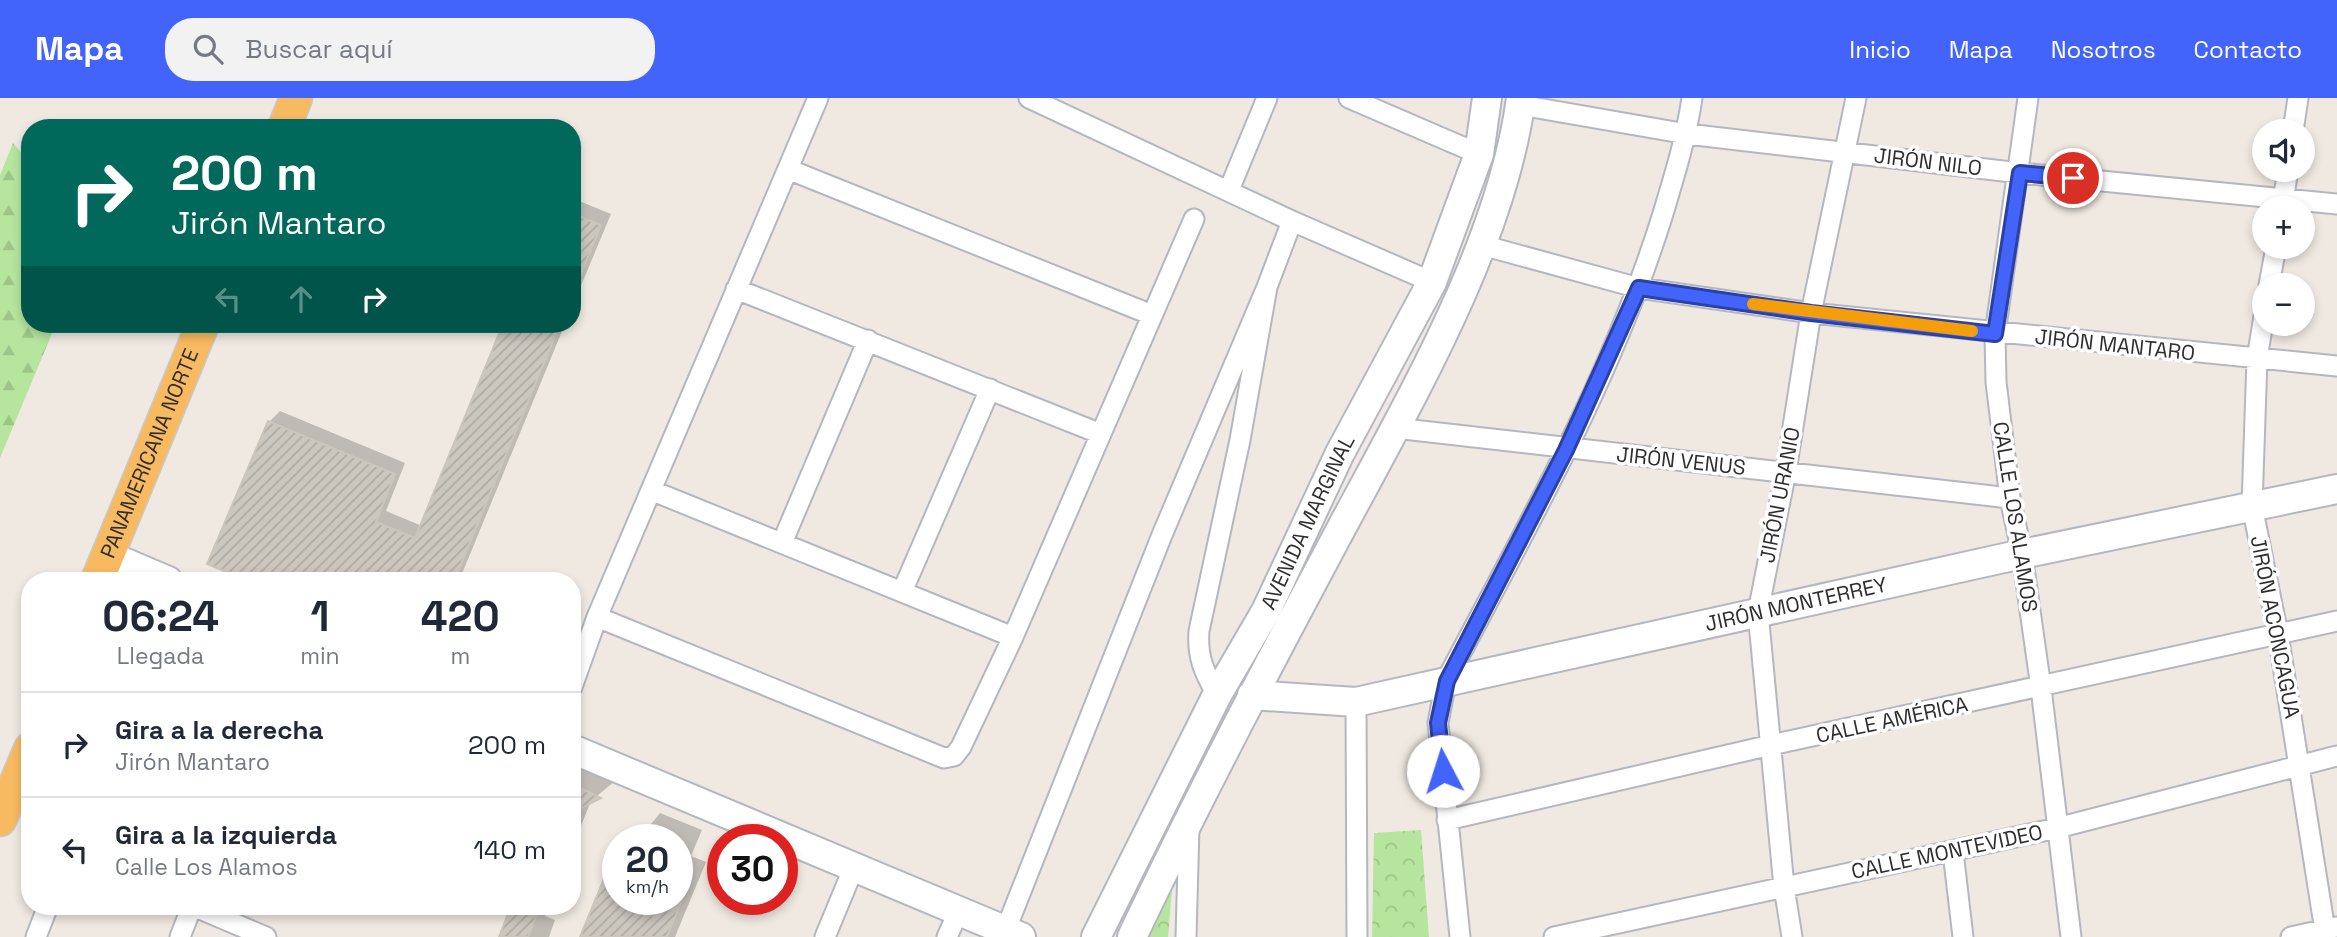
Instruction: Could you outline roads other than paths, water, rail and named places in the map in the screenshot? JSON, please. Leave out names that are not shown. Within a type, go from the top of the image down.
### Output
[{"type":"highway","points":[[288,119],[296,98]]},
{"type":"highway","name":"PANAMERICANA NORTE","points":[[102,568],[199,333]]},
{"type":"highway","points":[[0,820],[21,770]]},
{"type":"main road","name":"AVENIDA MARGINAL","points":[[1096,937],[1217,695],[1266,611],[1340,453],[1432,282],[1479,154],[1487,98]]},
{"type":"main road","name":"AVENIDA MARGINAL","points":[[1132,937],[1252,695],[1395,428],[1482,245],[1509,161],[1520,101]]},
{"type":"main road","name":"JIRÓN MONTERREY","points":[[1252,695],[1356,702],[2022,554],[2337,489]]},
{"type":"main road","points":[[102,568],[122,572]]},
{"type":"main road","points":[[581,753],[1013,933]]},
{"type":"street","points":[[581,662],[597,617],[653,491],[736,289],[790,170],[818,98]]},
{"type":"street","points":[[1029,98],[1292,221],[1432,282]]},
{"type":"street","points":[[1229,190],[1267,98]]},
{"type":"street","points":[[1349,98],[1479,154]]},
{"type":"street","points":[[1460,937],[1438,723],[1447,681],[1566,450],[1639,288],[1687,134],[1692,98]]},
{"type":"street","name":"JIRÓN URANIO","points":[[1792,937],[1783,887],[1758,612],[1786,471],[1811,313],[1856,98]]},
{"type":"street","name":"CALLE LOS ALAMOS","points":[[2028,98],[2020,173],[1995,334],[1996,382],[2010,498],[2022,554],[2041,688],[2071,937]]},
{"type":"street","points":[[2295,119],[2298,98]]},
{"type":"street","name":"JIRÓN NILO","points":[[1520,101],[1687,134],[2252,199]]},
{"type":"street","points":[[790,170],[1152,315]]},
{"type":"street","name":"JIRÓN NILO","points":[[2315,204],[2337,204]]},
{"type":"street","points":[[597,617],[944,758],[954,756],[961,747],[1013,637],[1194,219]]},
{"type":"street","points":[[1013,933],[1161,536],[1267,287],[1292,221]]},
{"type":"street","name":"JIRÓN MANTARO","points":[[1482,245],[1639,288],[1811,313],[1995,334],[2337,366]]},
{"type":"street","points":[[1217,695],[1201,668],[1199,631],[1240,440],[1267,287]]},
{"type":"street","points":[[736,289],[1101,434]]},
{"type":"street","name":"JIRÓN ACONCAGUA","points":[[2261,336],[2257,359],[2252,506],[2278,634],[2329,931]]},
{"type":"street","points":[[782,543],[868,340]]},
{"type":"street","points":[[902,592],[990,389]]},
{"type":"street","name":"JIRÓN VENUS","points":[[1395,428],[1566,450],[1786,471],[2010,498]]},
{"type":"street","points":[[653,491],[1013,637]]},
{"type":"street","name":"CALLE AMÉRICA","points":[[1447,820],[1771,745],[2041,688],[2337,621]]},
{"type":"street","points":[[1356,702],[1357,937]]},
{"type":"street","name":"CALLE MONTEVIDEO","points":[[1554,937],[2057,828],[2337,755]]},
{"type":"street","points":[[1185,937],[1190,816]]},
{"type":"street","points":[[1953,852],[1963,937]]},
{"type":"street","points":[[825,937],[854,867]]},
{"type":"street","points":[[947,937],[959,910]]},
{"type":"street","points":[[36,937],[45,915]]},
{"type":"street","points":[[180,937],[189,915]]},
{"type":"street","points":[[213,915],[266,937]]},
{"type":"street","points":[[2291,937],[2329,931]]}]
